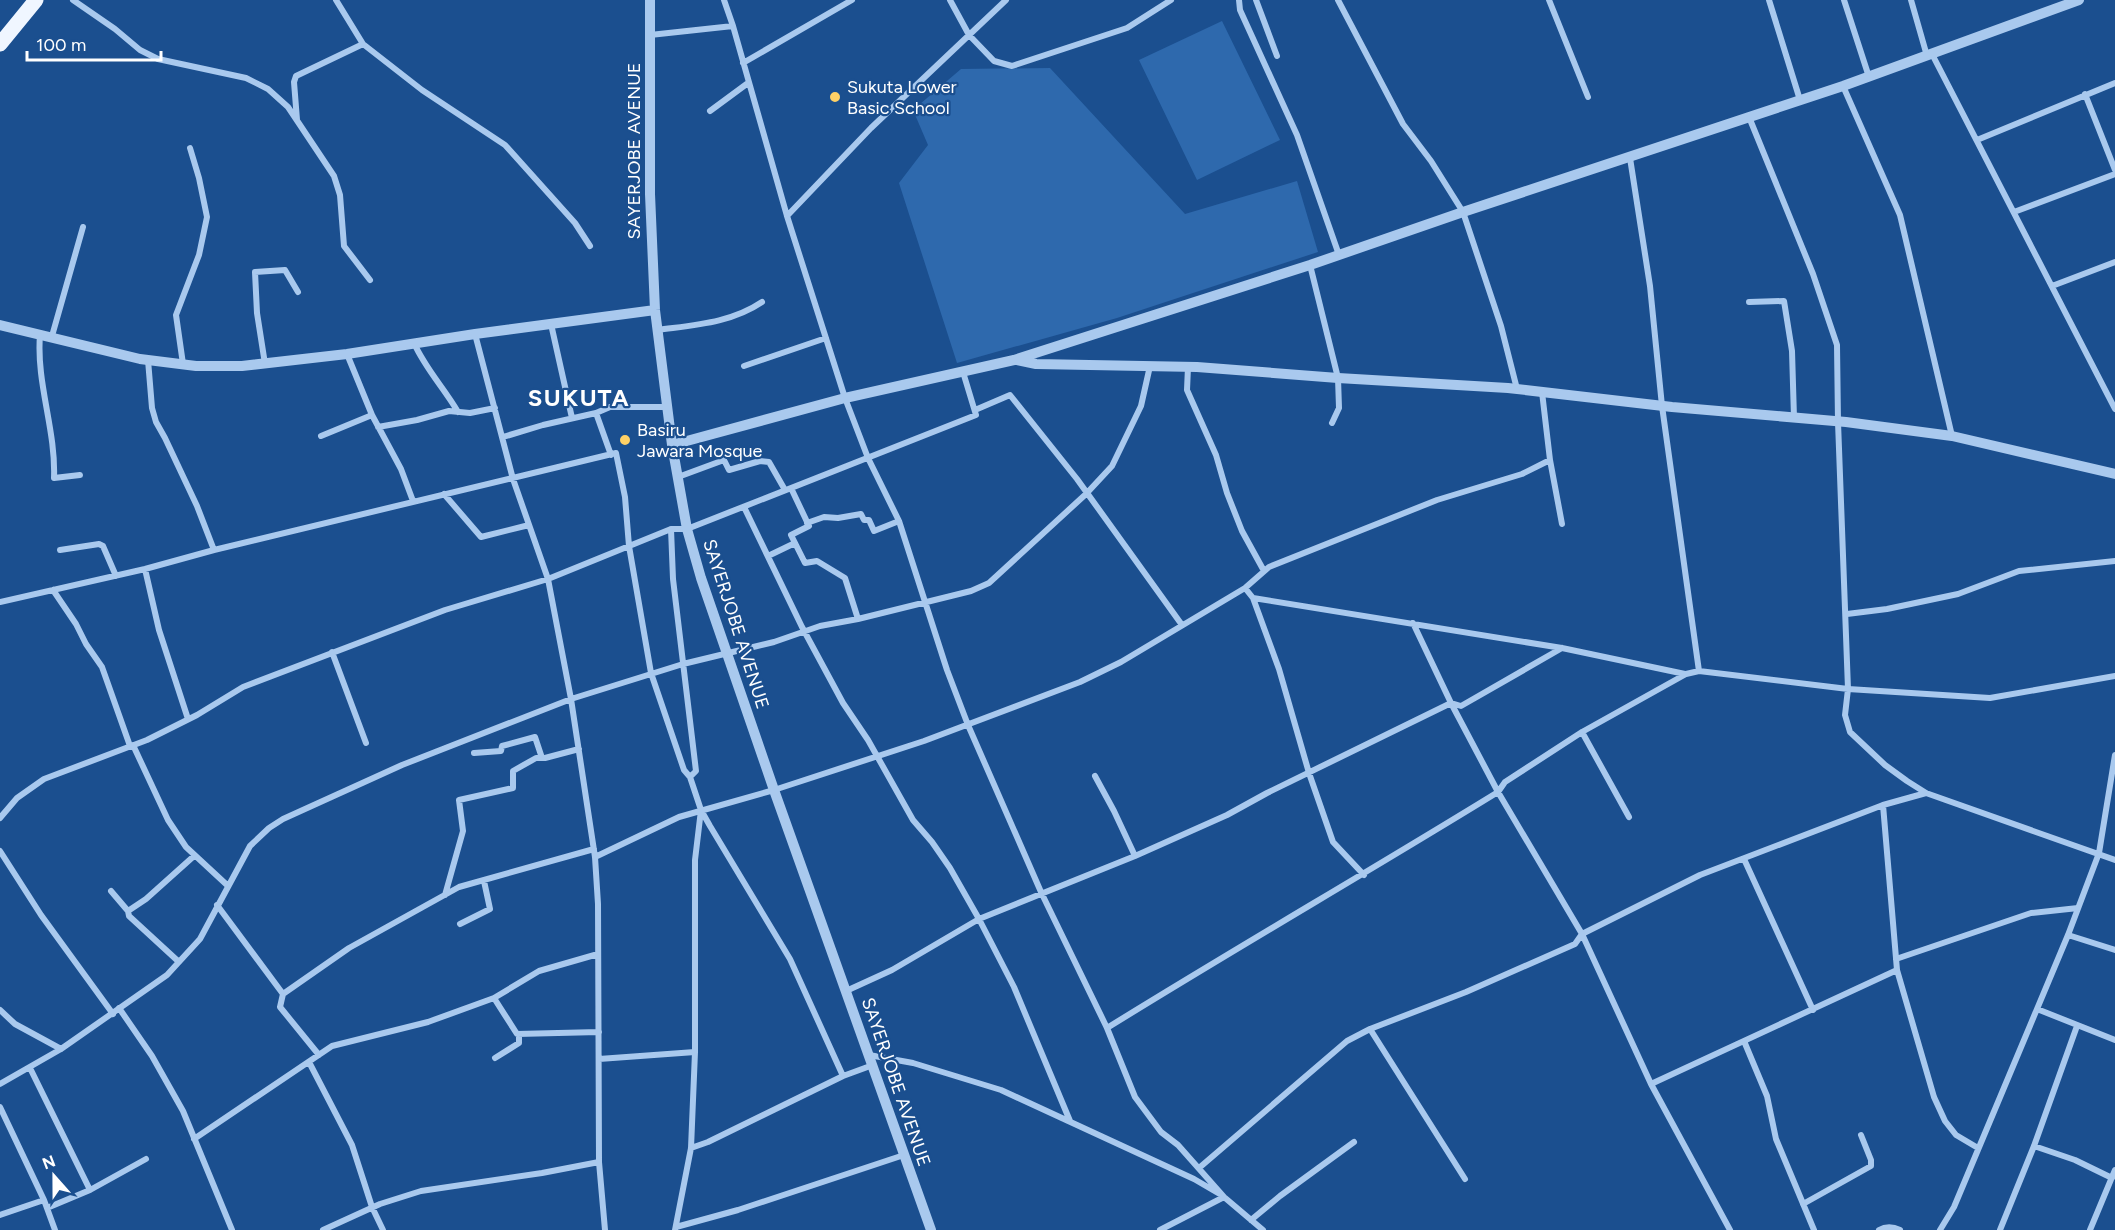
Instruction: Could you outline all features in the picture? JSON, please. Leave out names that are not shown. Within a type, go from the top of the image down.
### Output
[{"type":"main road","points":[[0,45],[36,0]]},
{"type":"street","points":[[74,0],[140,50],[158,59],[246,78],[268,89],[288,107],[334,176],[340,195],[344,246],[370,280]]},
{"type":"street","points":[[336,0],[363,44],[422,90],[505,145],[574,223],[590,246]]},
{"type":"street","name":"SAYERJOBE AVENUE","points":[[651,0],[650,194],[655,310],[672,445],[687,529],[701,578],[774,790],[931,1230]]},
{"type":"street","points":[[724,0],[787,216],[845,399],[868,458],[899,521],[924,603],[968,724],[1041,892],[1107,1028],[1135,1097],[1161,1132],[1178,1145],[1224,1197],[1263,1230]]},
{"type":"street","points":[[743,63],[852,0]]},
{"type":"street","points":[[950,0],[969,35],[994,61],[1012,66],[1127,28],[1171,0]]},
{"type":"street","points":[[787,216],[871,128],[1006,0]]},
{"type":"street","points":[[1239,0],[1240,10],[1297,135],[1339,255]]},
{"type":"street","points":[[1256,0],[1277,56]]},
{"type":"street","points":[[1338,0],[1402,124],[1431,161],[1463,212],[1501,326],[1517,389]]},
{"type":"street","points":[[1549,0],[1588,97]]},
{"type":"street","points":[[1769,0],[1800,100]]},
{"type":"street","points":[[1844,0],[1869,77]]},
{"type":"street","points":[[1911,0],[1930,55],[1977,140],[2115,409]]},
{"type":"street","points":[[672,445],[845,399],[1014,360],[1310,266],[1463,212],[1843,86],[2079,0]]},
{"type":"street","points":[[650,35],[733,26]]},
{"type":"street","points":[[297,121],[294,82],[296,76],[363,44]]},
{"type":"street","points":[[710,111],[748,83]]},
{"type":"street","points":[[1977,140],[2115,83]]},
{"type":"street","points":[[1843,86],[1900,215],[1952,436]]},
{"type":"street","points":[[2014,212],[2115,172],[2085,94]]},
{"type":"street","points":[[1749,117],[1813,274],[1837,345],[1848,688],[1845,716],[1850,732],[1885,765],[1926,793],[2115,860]]},
{"type":"street","points":[[183,365],[176,315],[199,255],[207,217],[199,178],[189,148]]},
{"type":"street","points":[[1630,158],[1650,286],[1662,405],[1699,671]]},
{"type":"street","points":[[52,336],[83,228]]},
{"type":"street","points":[[2052,286],[2115,262]]},
{"type":"street","points":[[1310,266],[1338,378],[1339,408],[1332,423]]},
{"type":"street","points":[[265,364],[257,313],[255,272],[285,270],[298,292]]},
{"type":"street","points":[[1749,302],[1784,301],[1792,351],[1794,418]]},
{"type":"street","points":[[658,330],[723,320],[749,311],[762,302]]},
{"type":"street","points":[[0,325],[148,360],[183,365],[242,366],[347,354],[655,310]]},
{"type":"street","points":[[551,324],[572,418]]},
{"type":"street","points":[[40,334],[38,356],[54,463],[54,478],[81,474]]},
{"type":"street","points":[[475,334],[513,479],[548,579],[579,749],[594,853],[598,904],[599,1162],[605,1230]]},
{"type":"street","points":[[744,366],[826,338]]},
{"type":"street","points":[[414,343],[422,361],[444,389],[458,412]]},
{"type":"street","points":[[347,354],[372,415],[400,469],[413,501]]},
{"type":"street","points":[[148,360],[152,408],[156,423],[197,506],[214,550]]},
{"type":"street","points":[[1014,360],[1036,364],[1188,367],[1517,389],[1838,422],[1952,436],[2115,474]]},
{"type":"street","points":[[0,1084],[61,1049],[167,975],[200,939],[250,846],[269,828],[284,819],[402,765],[571,699],[683,664],[727,654],[820,626],[858,620],[971,591],[989,583],[1086,494],[1112,466],[1141,406],[1150,366]]},
{"type":"street","points":[[1188,367],[1187,390],[1216,455],[1242,531],[1264,571]]},
{"type":"street","points":[[0,818],[17,798],[44,779],[131,746],[189,719],[243,687],[445,610],[548,579],[671,529],[687,529],[976,415],[963,372]]},
{"type":"street","points":[[1542,392],[1550,460],[1563,524]]},
{"type":"street","points":[[975,410],[1010,395],[1077,479],[1182,625]]},
{"type":"street","points":[[503,437],[596,413],[610,407],[667,407]]},
{"type":"street","points":[[378,427],[449,411],[470,413],[495,408]]},
{"type":"street","points":[[596,413],[611,455]]},
{"type":"street","points":[[321,436],[372,415]]},
{"type":"street","points":[[0,602],[145,569],[214,550],[616,453],[625,497],[629,546],[651,673],[684,770],[690,777],[701,810],[790,959],[843,1076]]},
{"type":"street","points":[[678,477],[724,459],[729,470],[760,461],[769,462],[788,489],[807,523],[808,526],[791,535],[805,563],[817,561],[845,578],[858,620]]},
{"type":"street","points":[[319,1055],[280,1007],[283,994],[349,948],[459,887],[594,853],[679,817],[774,790],[968,724],[1080,682],[1121,662],[1245,588],[1269,567],[1437,500],[1522,474],[1550,460]]},
{"type":"street","points":[[444,494],[481,537],[529,525]]},
{"type":"street","points":[[744,507],[804,632],[843,703],[877,755],[913,820],[950,868],[979,919],[1014,987],[1070,1121]]},
{"type":"street","points":[[807,523],[824,517],[838,518],[861,514],[864,520],[869,520],[874,531],[899,521]]},
{"type":"street","points":[[671,529],[673,579],[696,771],[690,777]]},
{"type":"street","points":[[768,556],[795,543]]},
{"type":"street","points":[[60,550],[99,544],[103,546],[116,576]]},
{"type":"street","points":[[1846,614],[1887,609],[1958,594],[2019,571],[2115,561]]},
{"type":"street","points":[[145,569],[159,630],[189,719]]},
{"type":"street","points":[[1245,588],[1253,598],[1279,669],[1309,773],[1333,842],[1364,875]]},
{"type":"street","points":[[53,590],[102,668],[131,746],[168,820],[186,848],[227,885]]},
{"type":"street","points":[[1253,598],[1562,648],[1686,674]]},
{"type":"street","points":[[1413,623],[1451,703],[1498,792],[1582,934],[1652,1084],[1730,1230]]},
{"type":"street","points":[[846,991],[892,970],[979,919],[1041,892],[1135,856],[1227,815],[1451,703],[1461,706],[1562,648]]},
{"type":"street","points":[[332,652],[366,743]]},
{"type":"street","points":[[1107,1028],[1278,923],[1364,875],[1498,792],[1505,782],[1582,732],[1686,674],[1699,671],[1848,688],[1990,698],[2115,676]]},
{"type":"street","points":[[1582,732],[1629,817]]},
{"type":"street","points":[[474,753],[501,751],[502,746],[535,737],[542,758]]},
{"type":"street","points":[[444,895],[463,831],[459,800],[513,788],[513,771],[536,758],[579,749]]},
{"type":"street","points":[[1940,1230],[1954,1207],[2068,935],[2099,854],[2115,755]]},
{"type":"street","points":[[1095,776],[1135,856]]},
{"type":"street","points":[[1199,1168],[1347,1041],[1370,1029],[1466,992],[1575,944],[1582,934],[1700,875],[1884,805],[1926,793]]},
{"type":"street","points":[[1884,805],[1897,970],[1934,1097],[1945,1121],[1956,1135],[1978,1148]]},
{"type":"street","points":[[701,810],[695,860],[696,1052],[691,1148],[675,1229],[904,1155]]},
{"type":"street","points":[[0,851],[41,915],[113,1014]]},
{"type":"street","points":[[128,911],[146,899],[194,856]]},
{"type":"street","points":[[1744,859],[1813,1010]]},
{"type":"street","points":[[460,924],[490,909],[484,881]]},
{"type":"street","points":[[111,891],[128,911],[129,916],[179,962]]},
{"type":"street","points":[[217,904],[283,994]]},
{"type":"street","points":[[1896,959],[2031,913],[2078,908]]},
{"type":"street","points":[[2068,935],[2115,950]]},
{"type":"street","points":[[194,1139],[332,1046],[428,1022],[494,998],[539,971],[598,954]]},
{"type":"street","points":[[1652,1084],[1897,970]]},
{"type":"street","points":[[494,998],[517,1034],[599,1032]]},
{"type":"street","points":[[119,1008],[153,1056],[183,1112],[232,1230]]},
{"type":"street","points":[[2037,1009],[2115,1040]]},
{"type":"street","points":[[0,1011],[15,1024],[61,1049]]},
{"type":"street","points":[[2000,1230],[2034,1146],[2077,1026]]},
{"type":"street","points":[[1370,1029],[1465,1179]]},
{"type":"street","points":[[495,1058],[519,1043],[519,1034]]},
{"type":"street","points":[[1744,1041],[1767,1096],[1776,1139],[1814,1230]]},
{"type":"street","points":[[599,1059],[696,1052]]},
{"type":"street","points":[[691,1148],[708,1142],[871,1060],[913,1063],[1001,1090],[1194,1179],[1224,1197]]},
{"type":"street","points":[[309,1062],[352,1145],[372,1207],[383,1230]]},
{"type":"street","points":[[30,1068],[90,1190]]},
{"type":"street","points":[[0,1107],[44,1200],[55,1230]]},
{"type":"street","points":[[1803,1204],[1871,1166],[1871,1160],[1861,1135]]},
{"type":"street","points":[[1251,1220],[1354,1142]]},
{"type":"street","points":[[2034,1146],[2074,1160],[2112,1178]]},
{"type":"street","points":[[47,1208],[90,1190],[146,1159]]},
{"type":"street","points":[[323,1230],[372,1207],[421,1191],[599,1162]]},
{"type":"street","points":[[2091,1230],[2115,1170]]},
{"type":"street","points":[[1160,1230],[1224,1197]]},
{"type":"street","points":[[0,1215],[44,1200]]},
{"type":"street","points":[[1879,1230],[1885,1227],[1900,1230]]},
{"type":"shaded area","points":[[1222,21],[1280,140],[1197,180],[1139,60]]},
{"type":"shaded area","points":[[1050,68],[1185,214],[1297,181],[1318,252],[1117,318],[957,363],[899,183],[928,145],[913,110],[961,69]]},
{"type":"place","name":"Sukuta Lower Basic School","points":[[835,97]]},
{"type":"place","name":"Basiru Jawara Mosque","points":[[625,440]]},
{"type":"district","name":"SUKUTA","points":[[579,397]]}]
